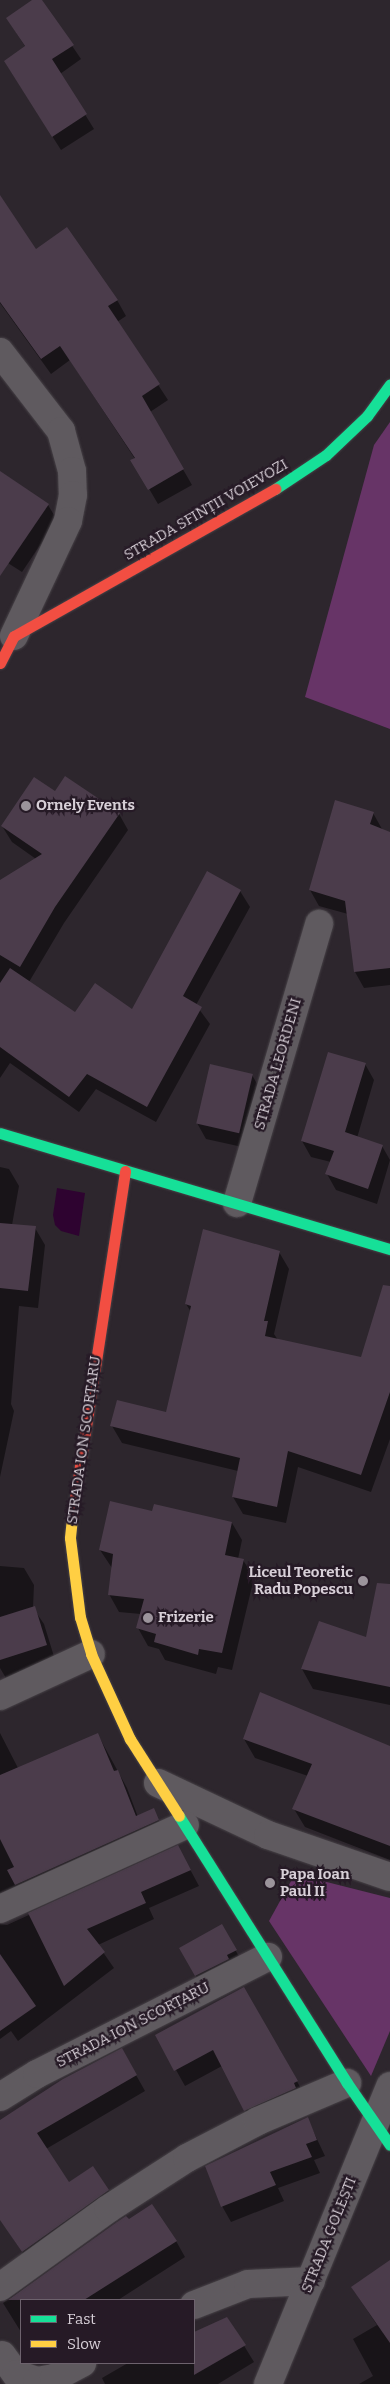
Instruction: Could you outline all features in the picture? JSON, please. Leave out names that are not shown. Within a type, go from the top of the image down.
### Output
[{"type":"street","points":[[0,352],[61,430],[72,471],[73,495],[68,521],[41,584],[0,663]]},
{"type":"street","name":"STRADA SFINȚII VOIEVOZI","points":[[14,636],[298,475],[350,435],[390,384]]},
{"type":"street","name":"STRADA LEORDENI","points":[[238,1204],[319,924]]},
{"type":"street","points":[[0,1133],[390,1249]]},
{"type":"street","name":"STRADA ION SCORȚARU","points":[[125,1171],[73,1500],[70,1538],[73,1579],[91,1654],[110,1699],[158,1783],[347,2083],[382,2134]]},
{"type":"street","points":[[0,1696],[91,1654]]},
{"type":"street","points":[[158,1783],[268,1835],[390,1877]]},
{"type":"street","points":[[0,1909],[185,1825]]},
{"type":"street","name":"STRADA ION SCORȚARU","points":[[0,2097],[45,2070],[268,1957]]},
{"type":"street","points":[[0,2286],[108,2209],[187,2158],[258,2121],[347,2083]]},
{"type":"street","name":"STRADA GOLEȘTI","points":[[268,2384],[311,2281],[382,2134],[390,2086]]},
{"type":"street","points":[[195,2305],[248,2284],[311,2281]]},
{"type":"street","points":[[2,2355],[16,2374],[37,2381],[54,2378],[80,2364]]},
{"type":"shaded area","points":[[390,422],[390,729],[305,697],[374,445]]},
{"type":"shaded area","points":[[57,1188],[85,1193],[79,1236],[61,1231],[55,1225],[53,1215]]},
{"type":"shaded area","points":[[295,1874],[390,1898],[390,2031],[371,2076],[269,1921]]},
{"type":"building","points":[[32,0],[42,0],[74,45],[52,59],[87,114],[52,137],[4,61],[25,46],[6,18]]},
{"type":"building","points":[[0,195],[36,249],[67,227],[118,300],[108,306],[160,384],[142,396],[184,469],[148,490],[130,460],[135,458],[60,346],[41,359],[0,302]]},
{"type":"building","points":[[0,471],[49,504],[0,576]]},
{"type":"building","points":[[65,776],[120,813],[55,907],[20,967],[0,955],[0,880],[42,854],[1,826],[34,777],[55,791]]},
{"type":"building","points":[[335,800],[374,812],[370,824],[390,832],[390,968],[354,972],[345,901],[309,890]]},
{"type":"building","points":[[207,871],[241,890],[183,996],[202,1007],[147,1107],[87,1074],[69,1097],[0,1047],[0,983],[10,968],[75,1012],[95,983],[132,1009]]},
{"type":"building","points":[[328,1052],[366,1063],[345,1132],[383,1145],[368,1189],[325,1174],[334,1151],[301,1141]]},
{"type":"building","points":[[210,1064],[253,1074],[239,1133],[196,1123]]},
{"type":"building","points":[[0,1223],[36,1226],[28,1291],[0,1288]]},
{"type":"building","points":[[203,1229],[280,1251],[264,1321],[268,1321],[265,1336],[361,1357],[383,1285],[390,1286],[390,1392],[361,1475],[288,1451],[277,1507],[232,1497],[240,1458],[110,1426],[117,1400],[166,1412],[191,1306],[185,1304]]},
{"type":"building","points":[[110,1501],[152,1511],[154,1504],[232,1522],[225,1555],[244,1559],[222,1653],[199,1649],[198,1655],[154,1642],[156,1634],[136,1628],[144,1599],[108,1595],[113,1554],[99,1550]]},
{"type":"building","points":[[377,1583],[390,1584],[390,1687],[301,1669],[319,1621],[366,1637]]},
{"type":"building","points":[[35,1606],[47,1645],[0,1660],[0,1617]]},
{"type":"building","points":[[260,1692],[390,1746],[390,1846],[292,1809],[312,1764],[243,1739]]},
{"type":"building","points":[[98,1733],[114,1771],[118,1770],[136,1816],[154,1808],[159,1820],[15,1885],[7,1870],[14,1867],[0,1839],[0,1775]]},
{"type":"building","points":[[178,1845],[191,1870],[141,1892],[146,1903],[87,1929],[105,1952],[64,1986],[28,1913]]},
{"type":"building","points":[[222,1924],[237,1950],[227,1955],[229,1959],[195,1976],[179,1948]]},
{"type":"building","points":[[0,1954],[36,2006],[0,2031]]},
{"type":"building","points":[[244,1987],[298,2081],[294,2083],[296,2088],[244,2111],[213,2050],[174,2071],[155,2035]]},
{"type":"building","points":[[122,2048],[137,2075],[37,2133],[69,2182],[93,2166],[109,2190],[22,2252],[0,2220],[0,2120],[63,2079]]},
{"type":"building","points":[[308,2117],[317,2140],[306,2144],[312,2157],[270,2172],[276,2185],[221,2207],[205,2166]]},
{"type":"building","points":[[152,2204],[177,2241],[86,2299],[8,2300],[117,2222],[126,2216],[129,2219]]},
{"type":"building","points":[[390,2260],[390,2343],[351,2287]]},
{"type":"building","points":[[227,2317],[246,2345],[194,2375],[195,2332]]},
{"type":"traffic: fast","points":[[275,489],[326,455],[367,416],[390,384]]},
{"type":"traffic: fast","points":[[0,1133],[390,1249]]},
{"type":"traffic: fast","points":[[179,1816],[347,2083],[390,2145]]},
{"type":"traffic: slow","points":[[72,1518],[70,1538],[80,1617],[91,1654],[130,1739],[179,1816]]},
{"type":"traffic: jam","points":[[0,663],[14,636],[275,489]]},
{"type":"traffic: jam","points":[[72,1518],[125,1171]]},
{"type":"place","name":"Ornely Events","points":[[26,806]]},
{"type":"place","name":"Liceul Teoretic Radu Popescu","points":[[363,1581]]},
{"type":"place","name":"Frizerie","points":[[148,1618]]},
{"type":"place","name":"Papa Ioan Paul II","points":[[270,1883]]}]
